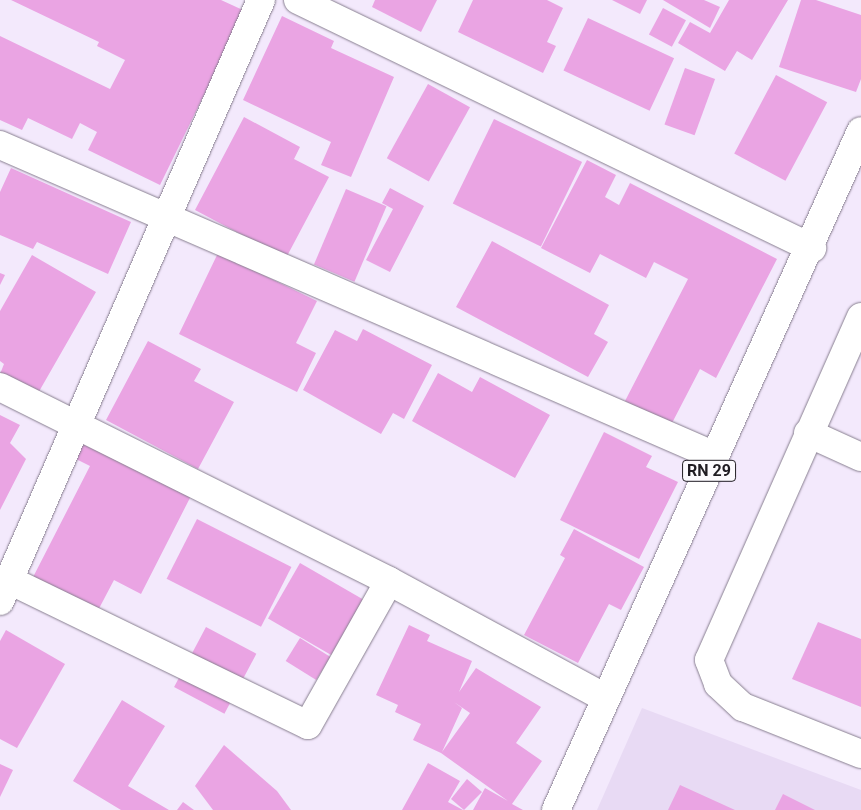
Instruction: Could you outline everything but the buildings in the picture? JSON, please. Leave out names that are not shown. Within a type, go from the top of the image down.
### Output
[{"type":"street","points":[[261,0],[170,217],[5,591],[308,725],[389,581]]},
{"type":"street","points":[[298,0],[812,248]]},
{"type":"street","name":"RN 29","points":[[556,810],[715,456],[812,248],[861,131]]},
{"type":"street","points":[[0,146],[170,217],[715,456]]},
{"type":"street","points":[[861,317],[708,660],[718,684],[743,706],[861,754]]},
{"type":"street","points":[[0,387],[77,429],[389,581],[605,698]]},
{"type":"street","points":[[808,433],[861,457]]},
{"type":"shaded area","points":[[642,708],[861,790],[861,810],[597,810]]}]
